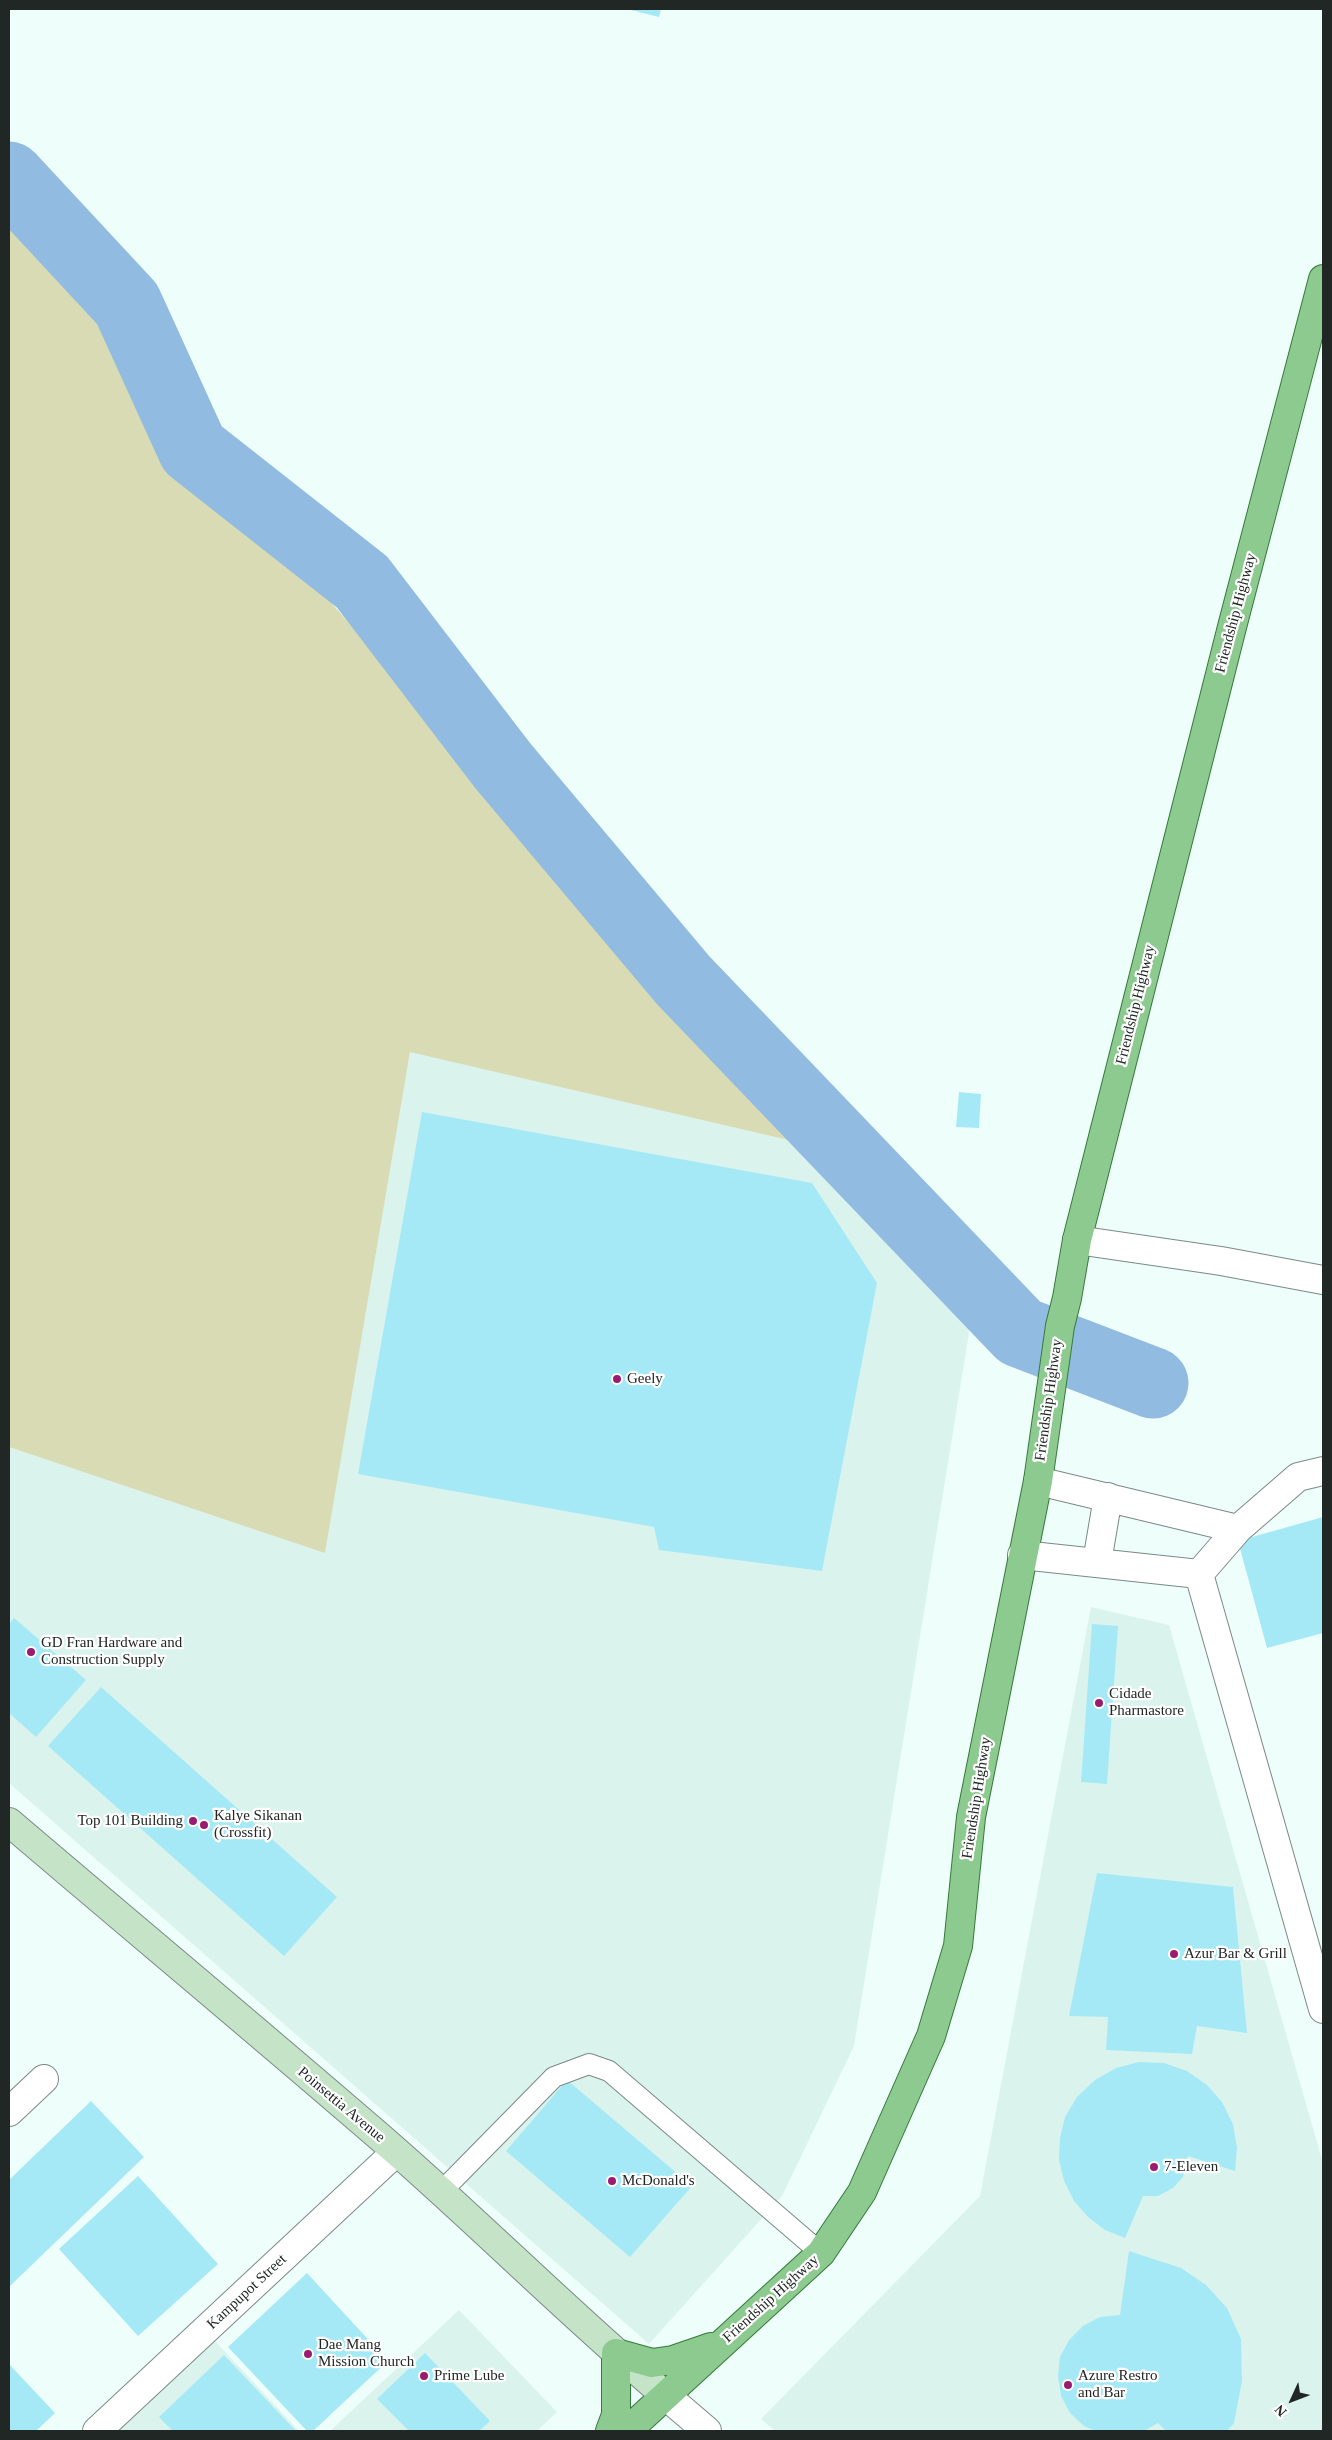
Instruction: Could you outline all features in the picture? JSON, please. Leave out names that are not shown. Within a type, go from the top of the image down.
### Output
[{"type":"main road","name":"Friendship Highway","points":[[627,2431],[821,2253],[862,2192],[931,2036],[958,1946],[971,1817],[1038,1481],[1060,1326],[1067,1298],[1076,1240],[1234,618],[1323,279]]},
{"type":"main road","name":"Poinsettia Avenue","points":[[9,1822],[396,2152],[616,2353],[665,2395]]},
{"type":"main road","points":[[610,2431],[616,2415],[616,2353],[652,2363],[672,2360],[722,2343]]},
{"type":"street","points":[[1076,1240],[1221,1261],[1323,1280]]},
{"type":"street","points":[[1199,1574],[1238,1529],[1298,1477],[1323,1471]]},
{"type":"street","points":[[1038,1481],[1238,1529]]},
{"type":"street","points":[[1097,1562],[1108,1498]]},
{"type":"street","points":[[1022,1555],[1199,1574]]},
{"type":"street","points":[[1199,1574],[1323,2009]]},
{"type":"street","points":[[9,2112],[44,2079]]},
{"type":"street","name":"Kampupot Street","points":[[97,2431],[396,2152]]},
{"type":"street","points":[[665,2395],[708,2431]]},
{"type":"lane","points":[[441,2192],[554,2077],[588,2064],[609,2071],[821,2253]]},
{"type":"shaded area","points":[[410,1051],[827,1149],[975,1295],[854,2046],[782,2196],[649,2344],[9,1783],[9,1447],[325,1552]]},
{"type":"shaded area","points":[[1091,1607],[1169,1625],[1323,2163],[1323,2431],[775,2431],[761,2419],[980,2196]]},
{"type":"shaded area","points":[[459,2310],[557,2412],[537,2431],[330,2431]]},
{"type":"shaded area","points":[[214,2340],[299,2431],[116,2431]]},
{"type":"green space","points":[[9,214],[91,291],[243,502],[553,856],[827,1149],[410,1052],[325,1553],[9,1447]]},
{"type":"building","points":[[627,9],[661,9],[659,17]]},
{"type":"building","points":[[959,1092],[981,1094],[979,1128],[956,1127]]},
{"type":"building","name":"Geely","points":[[422,1112],[812,1183],[877,1283],[822,1571],[659,1550],[654,1527],[358,1474]]},
{"type":"building","points":[[1323,1517],[1323,1633],[1267,1648],[1238,1541]]},
{"type":"building","name":"GD Fran Hardware and Construction Supply","points":[[14,1618],[86,1680],[36,1737],[9,1713],[9,1624]]},
{"type":"building","points":[[1092,1624],[1118,1626],[1107,1784],[1081,1782]]},
{"type":"building","name":"Top 101 Building","points":[[101,1687],[337,1897],[284,1956],[48,1746]]},
{"type":"building","points":[[1097,1873],[1233,1887],[1247,2033],[1197,2026],[1192,2054],[1106,2050],[1108,2017],[1069,2016]]},
{"type":"building","points":[[1139,2062],[1164,2063],[1187,2071],[1207,2085],[1222,2102],[1233,2124],[1237,2148],[1235,2171],[1188,2156],[1183,2177],[1173,2188],[1158,2196],[1143,2196],[1125,2238],[1105,2230],[1088,2217],[1074,2201],[1064,2181],[1059,2160],[1060,2138],[1065,2117],[1077,2097],[1095,2080],[1116,2068]]},
{"type":"building","points":[[567,2080],[692,2186],[630,2257],[506,2151]]},
{"type":"building","points":[[91,2101],[144,2157],[9,2287],[9,2180]]},
{"type":"building","points":[[138,2176],[218,2264],[138,2336],[59,2249]]},
{"type":"building","points":[[1129,2251],[1181,2268],[1206,2285],[1227,2308],[1241,2339],[1242,2381],[1234,2423],[1227,2431],[1166,2431],[1158,2423],[1144,2431],[1095,2431],[1084,2426],[1070,2413],[1061,2396],[1058,2376],[1060,2357],[1069,2340],[1083,2326],[1100,2317],[1120,2315]]},
{"type":"building","name":"Dae Mang Mission Church","points":[[307,2273],[388,2361],[313,2431],[307,2431],[228,2347]]},
{"type":"building","name":"Prime Lube","points":[[425,2353],[490,2421],[479,2431],[409,2431],[377,2399]]},
{"type":"building","points":[[224,2355],[296,2431],[173,2431],[159,2417]]},
{"type":"building","points":[[9,2364],[55,2413],[36,2431],[9,2431]]},
{"type":"waterway","points":[[9,177],[127,304],[193,449],[362,582],[503,766],[683,980],[1020,1332],[1153,1383]]},
{"type":"place","name":"Geely","points":[[617,1379]]},
{"type":"place","name":"GD Fran Hardware and Construction Supply","points":[[31,1652]]},
{"type":"place","name":"Cidade Pharmastore","points":[[1099,1703]]},
{"type":"place","name":"Top 101 Building","points":[[193,1821]]},
{"type":"place","name":"Kalye Sikanan (Crossfit)","points":[[204,1825]]},
{"type":"place","name":"Azur Bar & Grill","points":[[1174,1954]]},
{"type":"place","name":"7-Eleven","points":[[1154,2167]]},
{"type":"place","name":"McDonald's","points":[[612,2181]]},
{"type":"place","name":"Dae Mang Mission Church","points":[[308,2354]]},
{"type":"place","name":"Prime Lube","points":[[424,2376]]},
{"type":"place","name":"Azure Restro and Bar","points":[[1068,2385]]}]
